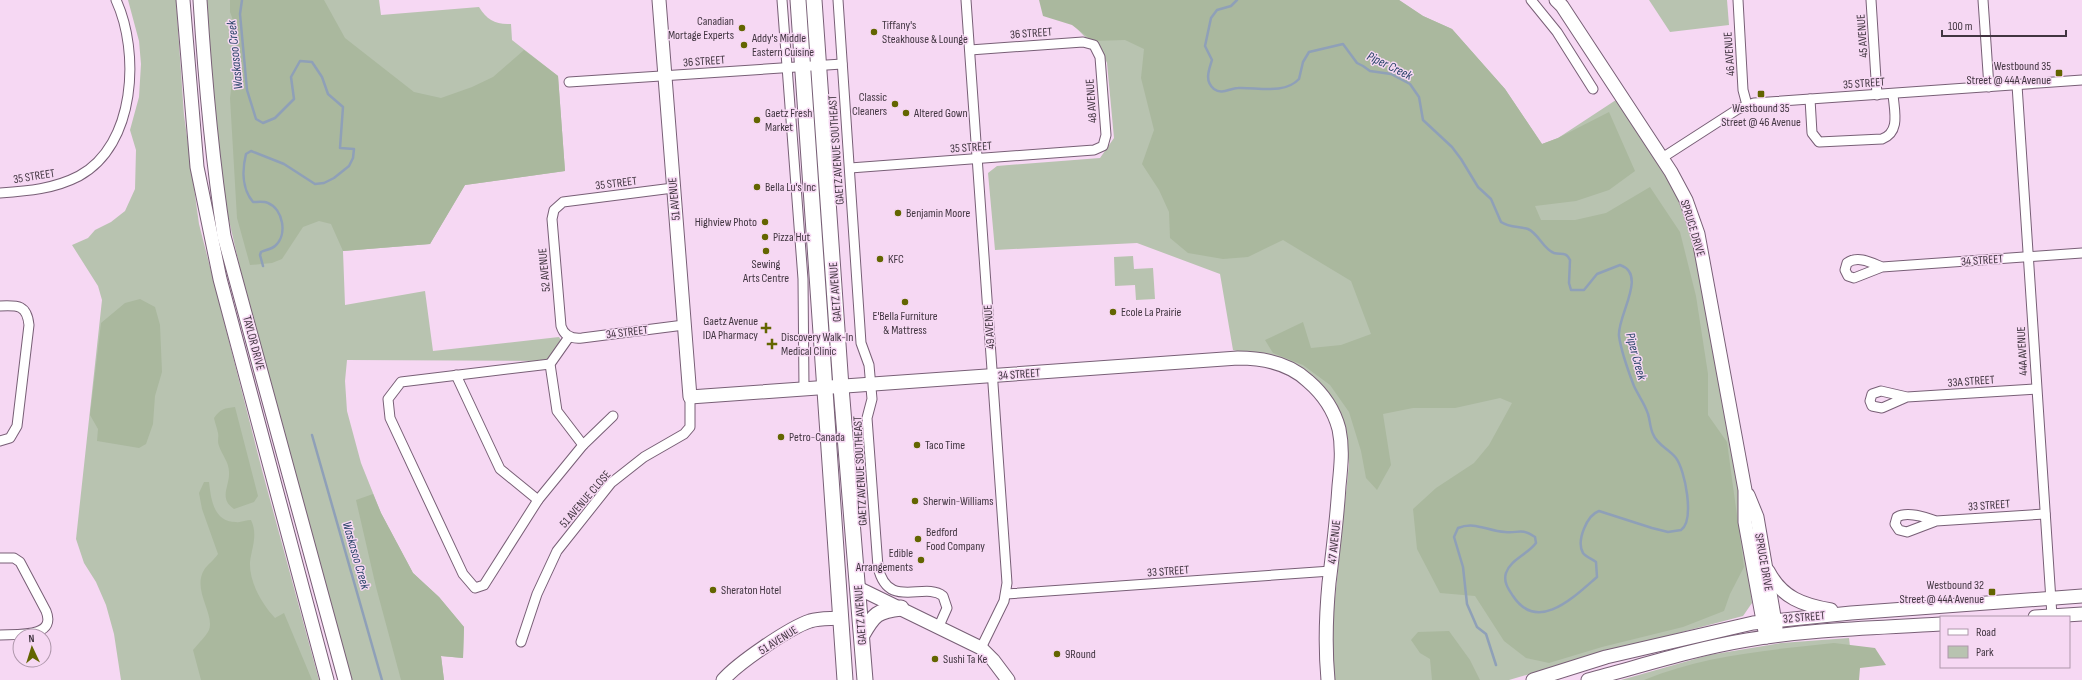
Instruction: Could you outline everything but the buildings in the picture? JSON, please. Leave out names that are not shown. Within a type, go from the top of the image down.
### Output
[{"type":"main road","name":"GAETZ AVENUE","points":[[798,0],[795,67],[826,388],[845,680]]},
{"type":"main road","name":"GAETZ AVENUE","points":[[814,0],[841,387],[865,680]]},
{"type":"main road","points":[[832,482],[843,510],[848,569],[854,585],[858,588]]},
{"type":"main road","points":[[862,635],[871,619],[878,613],[901,608]]},
{"type":"main road","points":[[841,618],[847,622],[852,629],[858,680]]},
{"type":"street","name":"35 STREET","points":[[0,193],[47,188],[70,181],[91,168],[104,155],[118,132],[127,104],[129,52],[124,20],[116,0]]},
{"type":"street","name":"TAYLOR DRIVE","points":[[183,0],[197,167],[220,279],[327,680]]},
{"type":"street","name":"TAYLOR DRIVE","points":[[200,0],[205,87],[216,185],[224,236],[345,680]]},
{"type":"street","name":"51 AVENUE","points":[[659,0],[690,397]]},
{"type":"street","points":[[782,0],[795,67],[803,279],[804,389]]},
{"type":"street","name":"GAETZ AVENUE SOUTHEAST","points":[[838,0],[861,343],[869,362],[871,385],[872,402],[867,418],[879,572],[884,582],[897,591],[904,593],[936,592],[943,596],[947,608],[939,626]]},
{"type":"street","name":"49 AVENUE","points":[[966,0],[1007,583],[1006,594],[980,648]]},
{"type":"street","points":[[1531,0],[1561,38],[1593,89]]},
{"type":"street","name":"SPRUCE DRIVE","points":[[1556,0],[1562,6],[1662,158],[1680,188],[1698,234],[1745,490],[1745,522],[1772,636]]},
{"type":"street","name":"46 AVENUE","points":[[1738,0],[1743,90],[1747,105]]},
{"type":"street","name":"45 AVENUE","points":[[1871,0],[1877,95]]},
{"type":"street","points":[[1983,0],[1989,87]]},
{"type":"street","name":"36 STREET","points":[[970,50],[1083,42],[1094,45]]},
{"type":"street","name":"48 AVENUE","points":[[1094,45],[1100,57],[1106,136],[1103,146],[1094,150]]},
{"type":"street","name":"36 STREET","points":[[569,82],[842,64]]},
{"type":"street","name":"35 STREET","points":[[1662,158],[1747,105],[1765,102],[2082,80]]},
{"type":"street","name":"44A AVENUE","points":[[2017,85],[2052,616]]},
{"type":"street","points":[[1810,99],[1812,133],[1816,140],[1822,143],[1882,139],[1893,131],[1895,124],[1893,94]]},
{"type":"street","name":"35 STREET","points":[[850,168],[1094,150]]},
{"type":"street","name":"35 STREET","points":[[561,203],[673,188]]},
{"type":"street","name":"52 AVENUE","points":[[561,203],[554,210],[552,219],[561,326],[563,332],[569,337]]},
{"type":"street","name":"34 STREET","points":[[1882,267],[2082,253]]},
{"type":"street","points":[[0,306],[11,305],[20,308],[27,314],[29,325],[17,426],[10,438],[0,440]]},
{"type":"street","name":"34 STREET","points":[[569,337],[582,338],[684,325]]},
{"type":"street","points":[[569,337],[550,364],[557,411],[583,445]]},
{"type":"street","name":"34 STREET","points":[[690,397],[1238,358],[1258,358],[1280,364],[1299,374],[1312,384],[1329,406]]},
{"type":"street","points":[[550,364],[400,382],[388,400],[390,418],[462,574],[475,588],[484,585],[538,500],[583,445],[613,416]]},
{"type":"street","points":[[456,375],[500,469],[538,500]]},
{"type":"street","name":"33A STREET","points":[[1907,397],[2036,389]]},
{"type":"street","name":"51 AVENUE CLOSE","points":[[521,642],[537,594],[557,551],[611,483],[644,457],[684,434],[690,427],[690,397]]},
{"type":"street","name":"47 AVENUE","points":[[1328,680],[1326,627],[1342,451],[1338,428],[1329,406]]},
{"type":"street","name":"SPRUCE DRIVE","points":[[1745,490],[1757,517],[1764,562],[1769,620]]},
{"type":"street","name":"33 STREET","points":[[1936,521],[2045,514]]},
{"type":"street","points":[[0,558],[14,558],[20,562],[46,611],[48,623],[40,631],[0,635]]},
{"type":"street","points":[[1764,562],[1777,585],[1790,598],[1812,607],[1851,613]]},
{"type":"street","name":"33 STREET","points":[[1006,594],[1331,571]]},
{"type":"street","points":[[858,588],[939,626],[980,648],[993,660],[1008,680]]},
{"type":"street","name":"32 STREET","points":[[1533,680],[1606,658],[1718,630],[1769,620],[2082,596]]},
{"type":"street","points":[[2052,616],[2082,614]]},
{"type":"street","name":"51 AVENUE","points":[[723,680],[740,664],[803,624],[815,620],[841,618]]},
{"type":"street","name":"32 STREET","points":[[1588,680],[1687,652],[1772,636],[1940,624]]},
{"type":"green space","points":[[128,0],[176,0],[184,115],[199,224],[262,470],[319,680],[121,680],[114,634],[106,605],[96,582],[84,563],[76,539],[102,300],[98,286],[72,245],[88,238],[95,230],[111,222],[125,211],[135,189],[136,150],[130,130],[139,97],[141,64],[139,41]]},
{"type":"green space","points":[[203,0],[379,0],[381,15],[479,7],[492,21],[501,24],[511,24],[512,40],[558,76],[565,171],[465,185],[430,244],[343,251],[345,305],[425,291],[433,351],[559,337],[561,340],[549,361],[347,360],[345,381],[347,411],[361,463],[381,513],[413,573],[439,597],[464,627],[463,658],[441,656],[444,680],[348,680],[248,303],[222,190]]},
{"type":"green space","points":[[230,0],[324,0],[345,38],[414,92],[441,98],[472,87],[493,77],[524,50],[558,76],[565,171],[465,185],[430,244],[343,251],[331,224],[319,221],[303,227],[282,259],[272,263],[250,265],[237,218],[230,98],[238,34],[230,12]]},
{"type":"green space","points":[[1039,0],[1399,0],[1423,16],[1452,29],[1505,89],[1542,144],[1558,138],[1609,112],[1635,171],[1609,190],[1576,201],[1535,206],[1541,220],[1575,220],[1606,213],[1650,187],[1680,232],[1696,296],[1708,374],[1708,415],[1727,442],[1744,567],[1730,594],[1724,611],[1683,627],[1602,647],[1549,663],[1526,658],[1504,641],[1475,596],[1440,593],[1417,549],[1413,509],[1436,488],[1474,463],[1489,445],[1512,403],[1500,398],[1455,408],[1413,408],[1383,414],[1391,465],[1377,490],[1366,478],[1361,451],[1349,412],[1330,385],[1303,365],[1273,353],[1265,340],[1303,322],[1311,348],[1341,345],[1371,334],[1351,281],[1283,240],[1248,257],[1223,259],[1188,253],[1170,238],[1169,212],[1159,190],[1142,164],[1154,130],[1141,78],[1144,49],[1125,40],[1093,41],[1072,25],[1043,16]]},
{"type":"green space","points":[[1399,0],[1423,16],[1452,29],[1505,89],[1542,144],[1558,138],[1622,96],[1686,200],[1745,522],[1752,603],[1743,616],[1606,652],[1509,680],[1334,680],[1332,627],[1349,464],[1344,431],[1334,400],[1318,382],[1301,367],[1233,350],[1220,274],[1137,243],[995,250],[988,173],[997,166],[1100,158],[1114,138],[1107,63],[1099,45],[1086,38],[1057,8]]},
{"type":"green space","points":[[1649,0],[1727,0],[1729,25],[1670,32]]},
{"type":"green space","points":[[1133,256],[1134,269],[1153,268],[1155,299],[1136,300],[1135,285],[1115,286],[1114,257]]},
{"type":"green space","points":[[140,299],[155,307],[160,325],[162,372],[155,396],[153,424],[146,444],[139,448],[97,441],[98,429],[90,415],[101,323],[125,303]]},
{"type":"green space","points":[[235,407],[258,496],[254,502],[234,509],[227,501],[226,492],[229,468],[218,444],[218,433],[214,418],[223,410]]},
{"type":"green space","points":[[204,482],[209,482],[212,502],[218,514],[222,518],[228,521],[238,522],[251,520],[254,536],[250,570],[254,585],[265,606],[275,618],[284,613],[312,680],[201,680],[193,650],[208,632],[210,624],[202,594],[201,578],[205,568],[218,554],[202,509],[199,493]]},
{"type":"green space","points":[[373,494],[381,513],[413,573],[439,597],[464,627],[463,658],[441,656],[444,680],[401,680],[376,587],[356,500]]},
{"type":"green space","points":[[1449,631],[1470,660],[1480,680],[1432,680],[1430,659],[1420,653],[1411,640],[1418,632]]},
{"type":"green space","points":[[1849,638],[1854,680],[1621,680],[1709,655],[1781,643]]},
{"type":"green space","points":[[1834,643],[1875,648],[1886,665],[1860,668],[1859,680],[1644,680],[1714,659],[1762,651]]},
{"type":"waterway","name":"Waskasoo Creek","points":[[242,0],[240,14],[247,90],[256,119],[263,123],[275,118],[294,99],[291,77],[300,61],[312,62],[322,77],[328,94],[343,107],[340,148],[354,149],[353,158],[349,166],[334,178],[324,183],[315,184],[284,164],[251,151],[246,154],[244,179],[249,197],[253,202],[265,202],[273,206],[280,216],[282,223],[282,235],[279,241],[274,247],[261,252],[260,255],[263,266]]},
{"type":"waterway","name":"Piper Creek","points":[[1237,0],[1231,6],[1217,10],[1211,18],[1205,46],[1212,60],[1208,79],[1214,89],[1217,91],[1223,91],[1235,88],[1278,89],[1286,87],[1299,79],[1303,62],[1309,52],[1343,44],[1357,63],[1370,71],[1391,74],[1410,84],[1419,97],[1423,120],[1452,147],[1478,187],[1491,199],[1501,222],[1528,229],[1532,231],[1550,251],[1567,255],[1570,260],[1569,283],[1571,290],[1584,290],[1597,274],[1620,265],[1628,270],[1631,277],[1629,296],[1620,328],[1620,342],[1634,386],[1647,410],[1653,434],[1657,441],[1676,458],[1683,473],[1688,506],[1685,525],[1681,530],[1668,532],[1599,511],[1595,513],[1590,518],[1584,529],[1581,548],[1587,557],[1596,562],[1597,577],[1567,601],[1556,608],[1545,612],[1534,612],[1523,607],[1513,596],[1505,580],[1508,568],[1533,547],[1536,543],[1535,537],[1526,532],[1499,531],[1476,526],[1464,526],[1458,528],[1454,537],[1463,567],[1467,604],[1477,627],[1486,634],[1496,665]]},
{"type":"waterway","name":"Waskasoo Creek","points":[[312,435],[382,680]]},
{"type":"place","name":"Canadian Mortage Experts","points":[[742,28]]},
{"type":"place","name":"Tiffany's Steakhouse & Lounge","points":[[874,32]]},
{"type":"place","name":"Addy's Middle Eastern Cuisine","points":[[744,45]]},
{"type":"place","name":"Westbound 35 Street @ 44A Avenue","points":[[2059,73]]},
{"type":"place","name":"Westbound 35 Street @ 46 Avenue","points":[[1761,94]]},
{"type":"place","name":"Classic Cleaners","points":[[895,104]]},
{"type":"place","name":"Altered Gown","points":[[906,113]]},
{"type":"place","name":"Gaetz Fresh Market","points":[[757,120]]},
{"type":"place","name":"Bella Lu's Inc","points":[[757,187]]},
{"type":"place","name":"Benjamin Moore","points":[[898,213]]},
{"type":"place","name":"Highview Photo","points":[[765,222]]},
{"type":"place","name":"Pizza Hut","points":[[765,237]]},
{"type":"place","name":"Sewing Arts Centre","points":[[766,251]]},
{"type":"place","name":"KFC","points":[[880,259]]},
{"type":"place","name":"E'Bella Furniture & Mattress","points":[[905,302]]},
{"type":"place","name":"Ecole La Prairie","points":[[1113,312]]},
{"type":"place","name":"Gaetz Avenue IDA Pharmacy","points":[[766,328]]},
{"type":"place","name":"Discovery Walk-In Medical Clinic","points":[[772,344]]},
{"type":"place","name":"Petro-Canada","points":[[781,437]]},
{"type":"place","name":"Taco Time","points":[[917,445]]},
{"type":"place","name":"Sherwin-Williams","points":[[915,501]]},
{"type":"place","name":"Bedford Food Company","points":[[918,539]]},
{"type":"place","name":"Edible Arrangements","points":[[921,560]]},
{"type":"place","name":"Sheraton Hotel","points":[[713,590]]},
{"type":"place","name":"Westbound 32 Street @ 44A Avenue","points":[[1992,592]]},
{"type":"place","name":"9Round","points":[[1057,654]]},
{"type":"place","name":"Sushi Ta Ke","points":[[935,659]]}]
